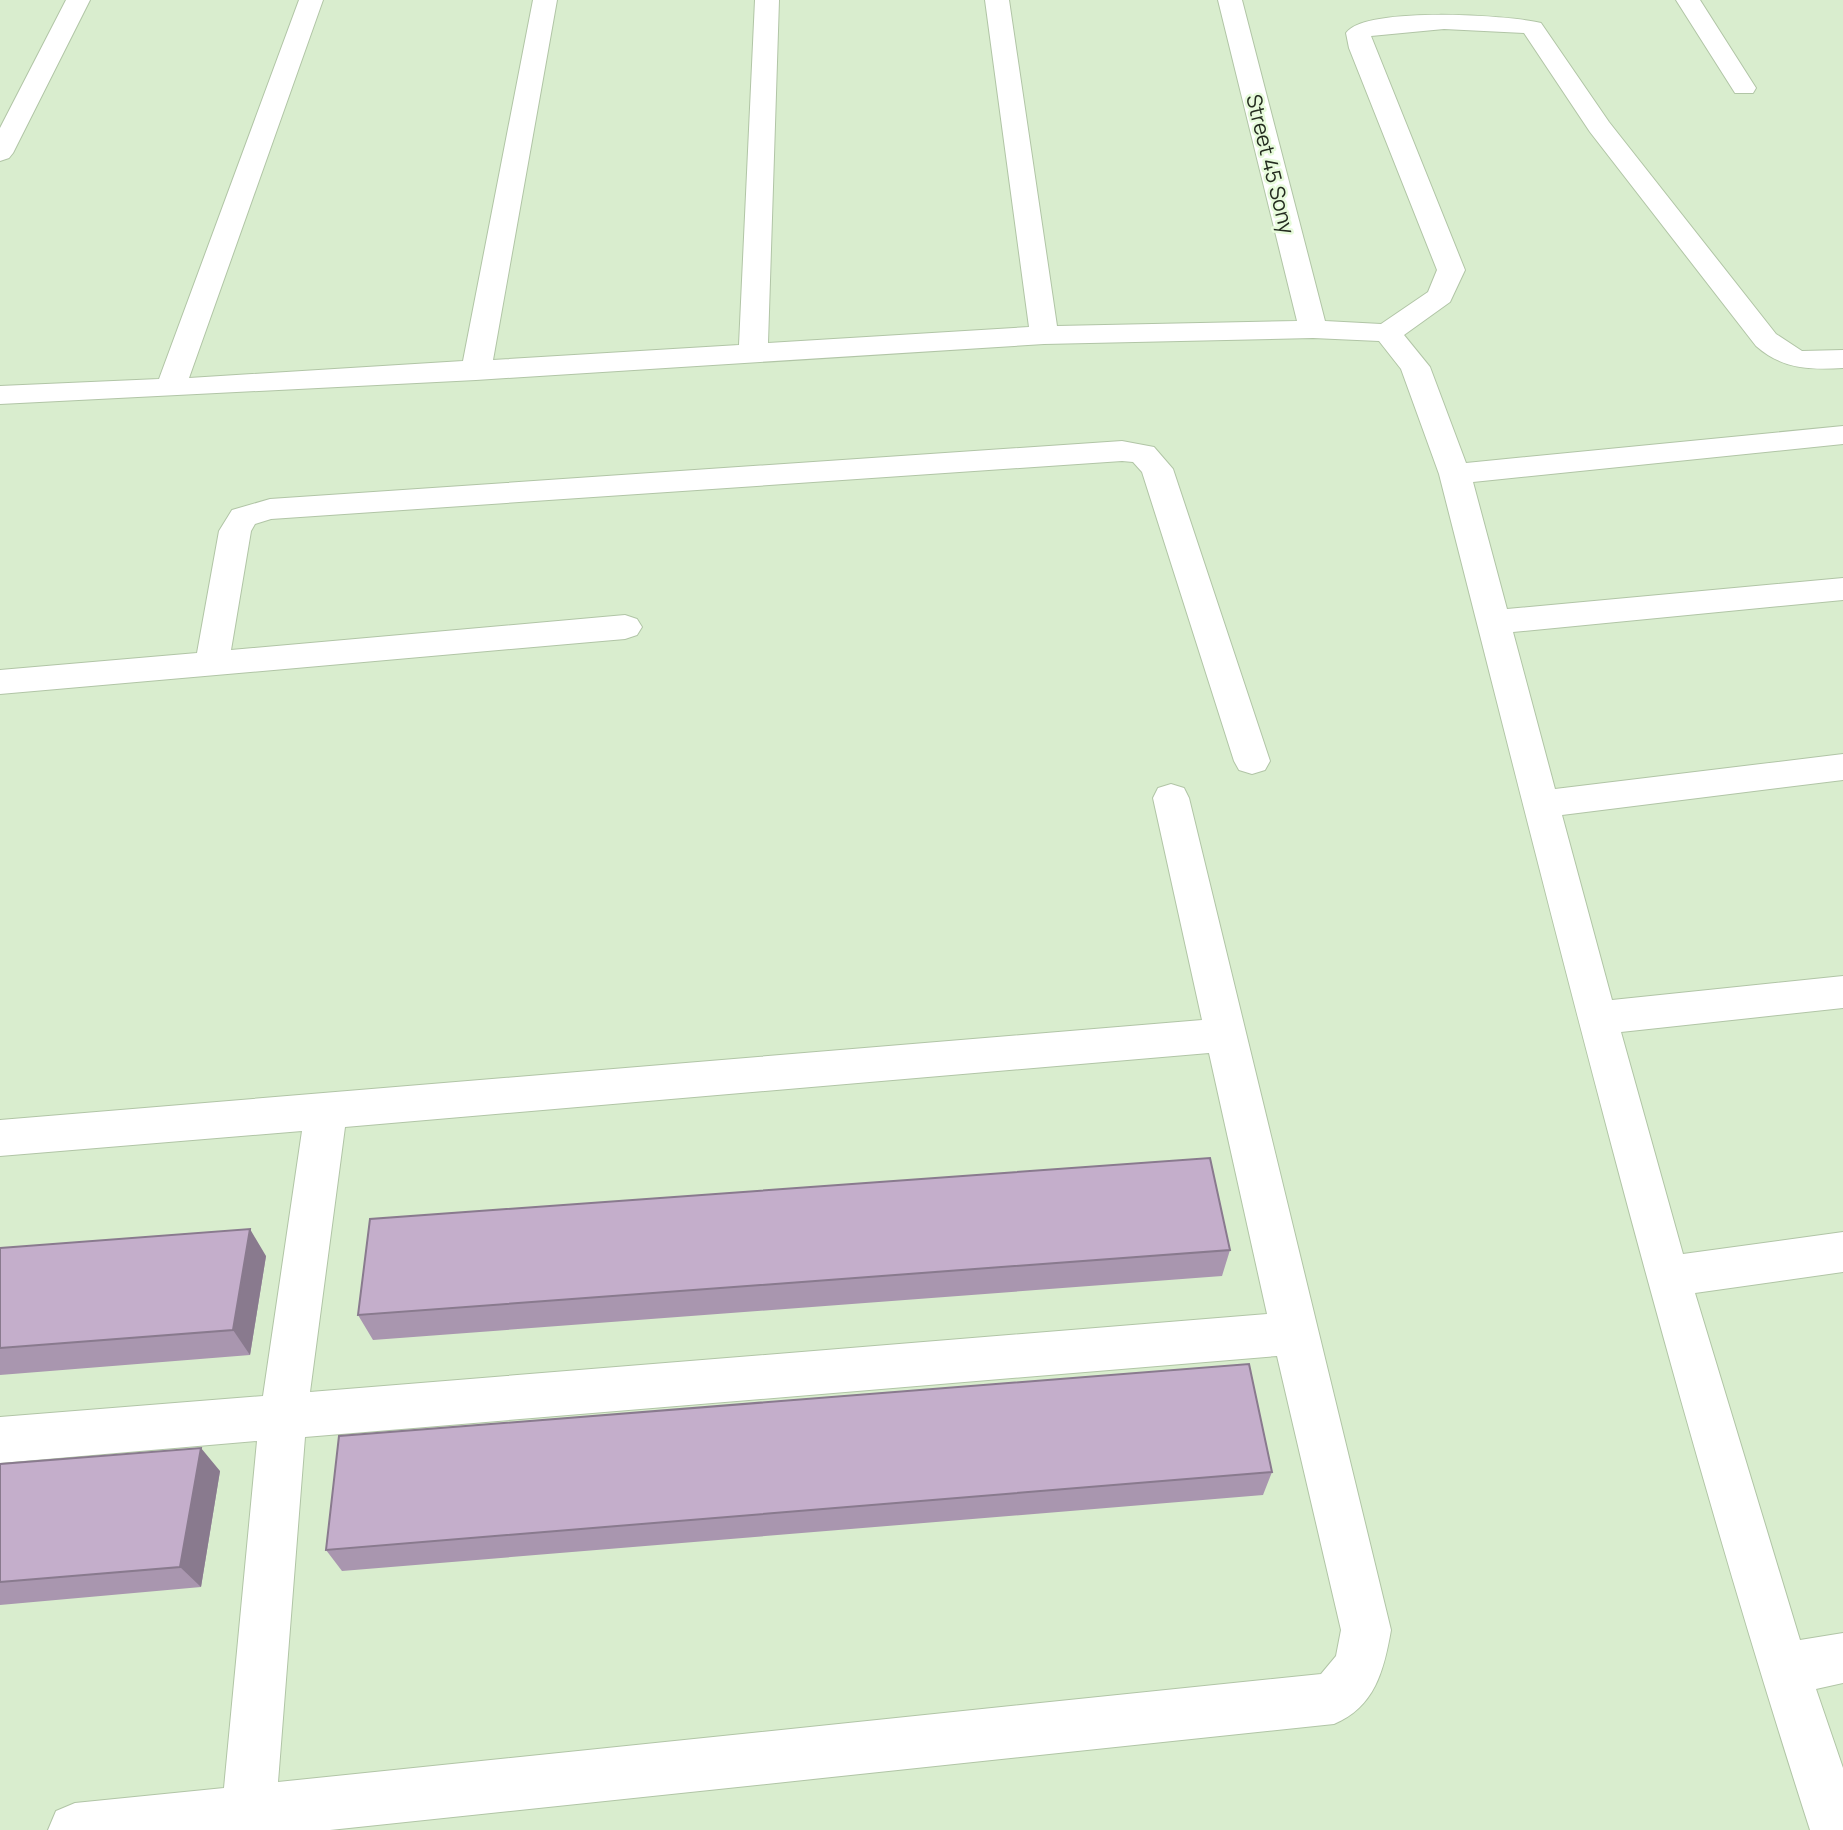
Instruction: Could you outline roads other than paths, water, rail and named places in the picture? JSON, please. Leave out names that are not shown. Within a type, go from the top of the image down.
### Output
[{"type":"street","points":[[0,153],[78,0]]},
{"type":"street","points":[[171,388],[311,0]]},
{"type":"street","points":[[475,371],[545,0]]},
{"type":"street","points":[[754,355],[767,0]]},
{"type":"street","points":[[997,0],[1044,335]]},
{"type":"street","name":"Street 45 Sony","points":[[1230,0],[1313,329]]},
{"type":"street","points":[[1688,0],[1744,88]]},
{"type":"street","points":[[0,395],[754,355],[1044,335],[1313,329],[1387,333],[1440,296],[1451,270],[1361,48],[1358,33],[1365,27],[1455,11],[1533,28],[1599,127],[1777,352],[1810,362],[1843,359]]},
{"type":"street","points":[[1387,333],[1415,367],[1455,474],[1668,1277],[1784,1669],[1837,1830]]},
{"type":"street","points":[[1455,474],[1843,435]]},
{"type":"street","points":[[212,663],[235,531],[243,517],[270,509],[1122,451],[1143,454],[1157,469],[1252,761]]},
{"type":"street","points":[[1494,622],[1843,589]]},
{"type":"street","points":[[0,681],[625,627]]},
{"type":"street","points":[[1542,804],[1843,767]]},
{"type":"street","points":[[75,1830],[248,1821],[1334,1698],[1359,1668],[1366,1630],[1294,1333],[1171,798]]},
{"type":"street","points":[[1599,1018],[1843,992]]},
{"type":"street","points":[[0,1138],[1227,1035]]},
{"type":"street","points":[[248,1821],[283,1418],[326,1111]]},
{"type":"street","points":[[1668,1277],[1843,1252]]},
{"type":"street","points":[[0,1440],[1294,1333]]},
{"type":"street","points":[[1784,1669],[1843,1658]]}]
